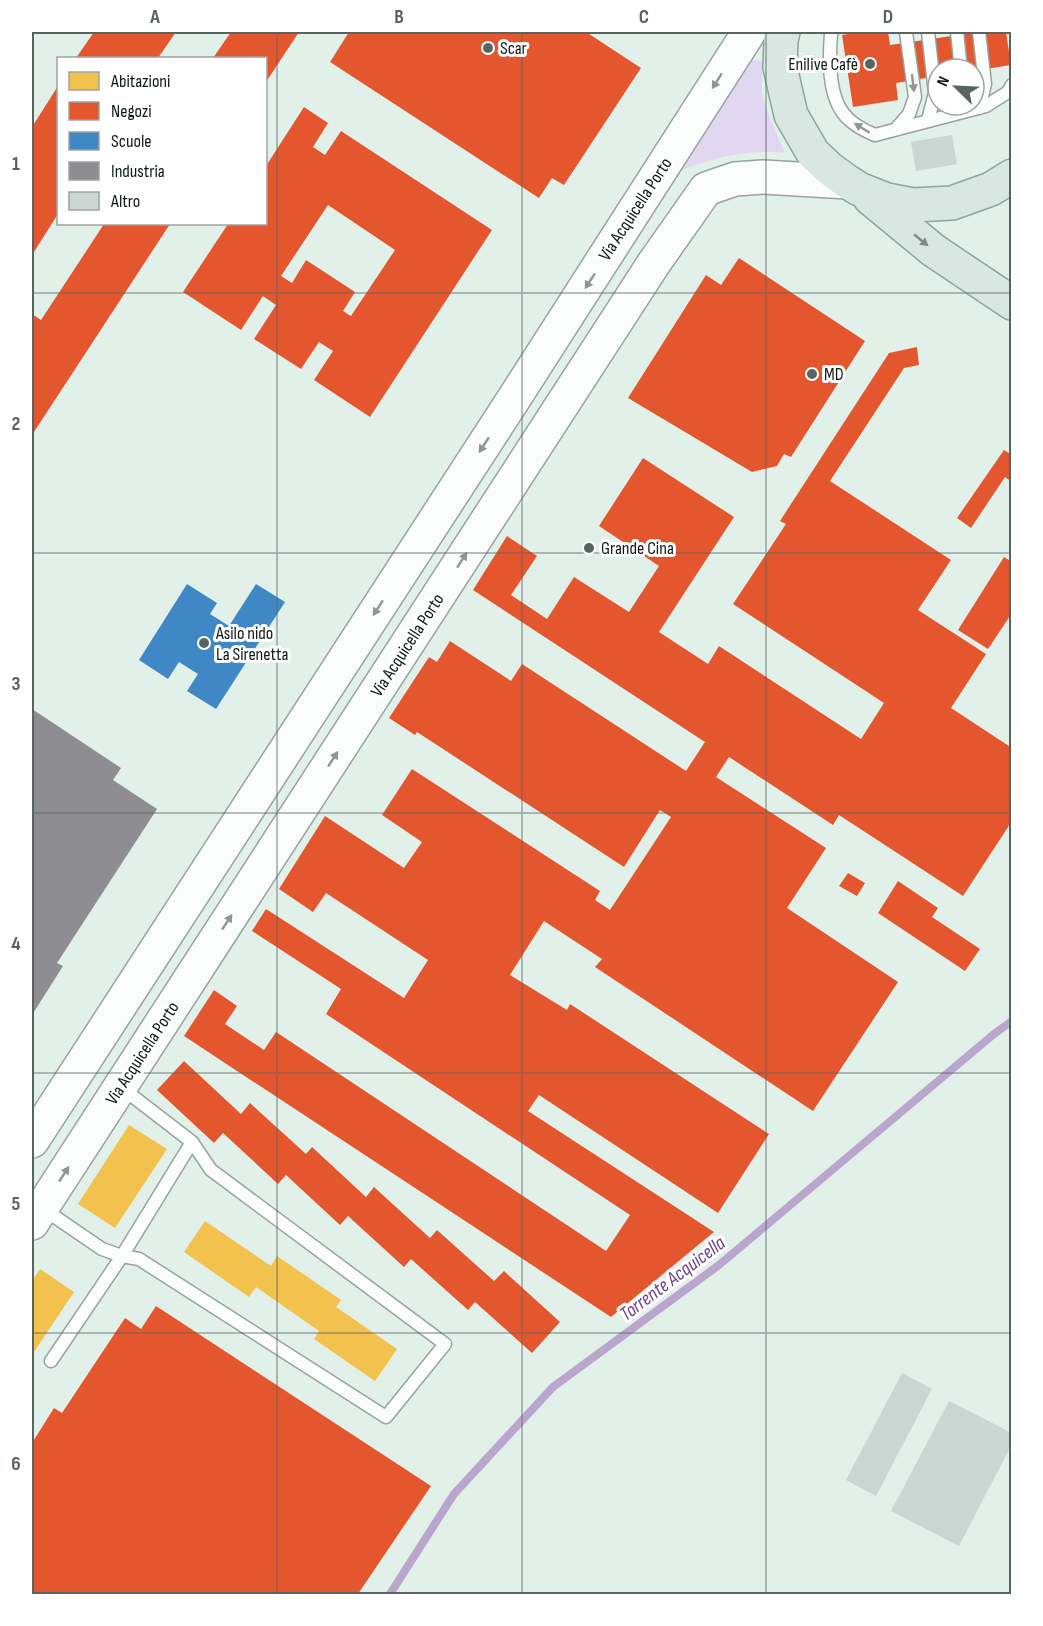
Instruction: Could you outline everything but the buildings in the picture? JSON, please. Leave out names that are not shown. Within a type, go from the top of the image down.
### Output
[{"type":"main road","name":"Via Acquicella Porto","points":[[32,1141],[749,32]]},
{"type":"main road","points":[[783,32],[780,67],[791,115],[813,153],[933,250],[1011,303]]},
{"type":"main road","points":[[854,186],[886,200],[913,205],[952,203],[991,189],[1011,176]]},
{"type":"main road","name":"Via Acquicella Porto","points":[[35,1210],[120,1086],[676,230],[706,189],[735,178],[763,177],[854,186]]},
{"type":"main road","points":[[513,400],[550,424]]},
{"type":"main road","points":[[402,571],[439,595]]},
{"type":"main road","points":[[221,850],[258,874]]},
{"type":"main road","points":[[163,941],[199,965]]},
{"type":"lane","points":[[832,32],[829,64],[835,94],[843,113],[860,128],[875,135],[936,117]]},
{"type":"lane","points":[[896,129],[909,114],[915,97],[906,32]]},
{"type":"lane","points":[[928,32],[935,93],[928,120]]},
{"type":"lane","points":[[957,32],[960,57]]},
{"type":"lane","points":[[979,32],[982,57]]},
{"type":"lane","points":[[986,106],[1008,92],[1011,85]]},
{"type":"lane","points":[[35,1210],[102,1249],[139,1259],[387,1417],[445,1344],[211,1170],[192,1142],[120,1086]]},
{"type":"lane","points":[[51,1361],[122,1256],[192,1142]]},
{"type":"shaded area","points":[[750,60],[762,61],[762,94],[785,153],[757,152],[730,156],[677,172]]},
{"type":"waterway","name":"Torrente Acquicella","points":[[390,1594],[454,1494],[553,1387],[719,1265],[1012,1021]]},
{"type":"place","name":"Scar","points":[[488,48]]},
{"type":"place","name":"Enilive Cafè","points":[[870,64]]},
{"type":"place","name":"MD","points":[[812,374]]},
{"type":"place","name":"Grande Cina","points":[[589,548]]},
{"type":"place","name":"Asilo nido La Sirenetta","points":[[204,643]]}]
